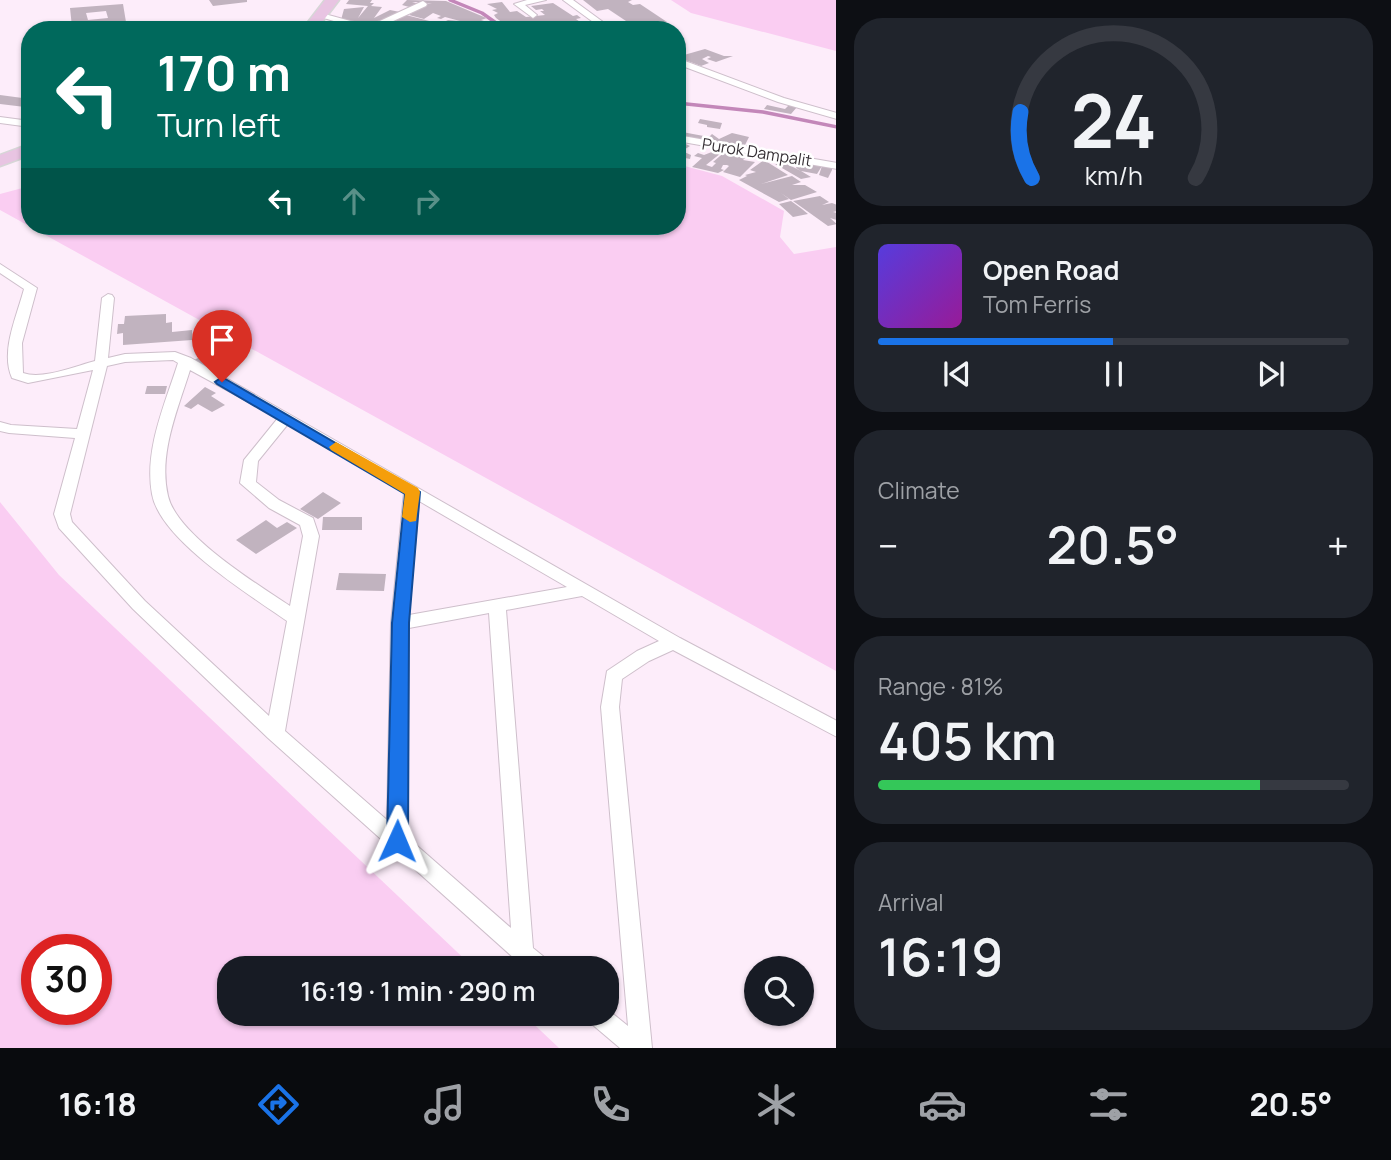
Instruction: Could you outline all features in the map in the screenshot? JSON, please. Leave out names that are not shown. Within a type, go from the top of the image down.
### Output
[{"type":"main road","points":[[317,21],[332,0]]},
{"type":"main road","points":[[0,161],[21,153]]},
{"type":"street","points":[[533,15],[518,4],[542,0]]},
{"type":"street","points":[[567,0],[597,21]]},
{"type":"street","points":[[389,21],[423,4]]},
{"type":"street","points":[[321,16],[341,21]]},
{"type":"street","points":[[686,64],[781,100],[836,116]]},
{"type":"street","points":[[0,120],[21,123]]},
{"type":"street","name":"Purok Dampalit","points":[[686,140],[836,166]]},
{"type":"street","points":[[0,268],[31,288],[14,345],[13,366],[17,375],[28,379],[40,378],[125,358],[175,356],[187,361],[674,642],[836,730]]},
{"type":"street","points":[[108,298],[101,365],[62,514],[65,524],[139,605],[275,733],[528,956]]},
{"type":"street","points":[[187,361],[159,460],[160,499],[172,518],[202,550],[294,617]]},
{"type":"street","points":[[275,733],[294,617],[311,536],[307,523],[274,504],[248,483],[251,460],[286,417]]},
{"type":"street","points":[[0,426],[9,429],[83,434]]},
{"type":"street","points":[[397,841],[400,623],[412,492]]},
{"type":"street","points":[[400,623],[583,590]]},
{"type":"street","points":[[497,606],[523,952]]},
{"type":"street","points":[[639,1048],[610,707],[613,676],[643,656],[674,642]]},
{"type":"street","points":[[611,1026],[639,1048]]},
{"type":"shaded area","points":[[671,0],[836,0],[836,51],[691,13]]},
{"type":"shaded area","points":[[686,166],[722,176],[784,211],[780,237],[794,254],[836,247],[836,671],[45,235],[686,235]]},
{"type":"shaded area","points":[[21,188],[21,222],[0,210],[0,194]]},
{"type":"shaded area","points":[[0,502],[59,575],[461,956],[217,956],[217,1026],[536,1026],[559,1048],[0,1048]]},
{"type":"building","points":[[209,0],[247,0],[247,2],[213,6]]},
{"type":"building","points":[[349,0],[372,0],[370,3],[374,3],[371,6],[382,7],[374,18],[390,10],[400,12],[383,21],[346,21],[341,20],[344,9],[364,7],[358,18],[368,6],[346,4]]},
{"type":"building","points":[[407,0],[446,1],[487,18],[481,20],[484,21],[460,21],[437,18],[441,16],[433,13],[424,19],[409,15],[426,4],[432,4],[412,2],[420,4],[413,8],[402,5]]},
{"type":"building","points":[[583,0],[632,0],[628,2],[633,5],[640,4],[666,21],[626,21],[608,9],[597,11]]},
{"type":"building","points":[[502,2],[510,12],[517,11],[526,17],[545,15],[540,11],[544,11],[542,9],[536,10],[531,6],[553,3],[581,18],[576,19],[579,21],[500,21],[494,15],[498,13],[492,10],[497,9],[487,4]]},
{"type":"building","points":[[123,4],[126,21],[71,21],[70,8]],"holes":[[[106,11],[108,18],[88,20],[86,13]]]},
{"type":"building","points":[[406,15],[429,21],[395,21]]},
{"type":"building","points":[[705,49],[724,56],[733,56],[716,62],[707,59],[711,57],[708,56],[702,59],[709,63],[701,66],[686,60],[686,54]]},
{"type":"building","points":[[0,95],[21,98],[21,107],[0,104]]},
{"type":"building","points":[[767,105],[785,109],[789,105],[797,107],[791,114],[764,109]]},
{"type":"building","points":[[700,119],[722,123],[720,129],[698,123]]},
{"type":"building","points":[[686,133],[709,137],[712,134],[719,139],[732,133],[749,137],[745,145],[781,153],[779,156],[686,139]]},
{"type":"building","points":[[717,150],[721,153],[706,165],[712,167],[716,163],[713,162],[727,150],[761,158],[747,156],[743,160],[755,162],[740,177],[723,172],[729,166],[727,165],[723,165],[721,169],[724,170],[718,173],[692,167],[702,158],[694,156],[698,153],[704,155]]},
{"type":"building","points":[[794,159],[802,160],[799,164],[804,165],[807,161],[832,166],[832,170],[828,178],[819,175],[822,166],[817,174],[801,171],[796,168],[798,164],[792,163]]},
{"type":"building","points":[[764,160],[788,175],[761,184],[792,176],[801,182],[792,185],[805,185],[817,192],[791,200],[781,193],[789,199],[779,202],[739,180],[756,172],[750,170]]},
{"type":"building","points":[[783,162],[811,177],[801,179],[775,164]]},
{"type":"building","points":[[820,196],[829,202],[822,205],[836,205],[836,211],[833,212],[836,213],[836,220],[830,218],[836,224],[828,226],[793,201]]},
{"type":"building","points":[[791,201],[808,214],[793,217],[779,204]]},
{"type":"building","points":[[166,314],[166,323],[172,322],[172,332],[192,330],[192,340],[123,345],[123,333],[117,334],[118,324],[124,324],[125,316]]},
{"type":"building","points":[[220,339],[236,348],[206,366],[194,360],[200,357],[195,354]]},
{"type":"building","points":[[147,386],[167,386],[165,394],[145,394]]},
{"type":"building","points":[[205,387],[216,393],[211,396],[225,405],[212,412],[198,404],[191,409],[184,406]]},
{"type":"building","points":[[323,492],[341,503],[318,519],[300,509]]},
{"type":"building","points":[[323,517],[362,517],[362,530],[322,530]]},
{"type":"building","points":[[266,520],[277,528],[287,522],[297,528],[256,554],[236,540]]},
{"type":"building","points":[[339,573],[386,574],[384,591],[336,590]]},
{"type":"waterway","points":[[450,0],[482,13],[493,21]]},
{"type":"waterway","points":[[686,104],[763,112],[836,127]]},
{"type":"slow traffic","points":[[336,447],[412,492],[410,517]]},
{"type":"route","points":[[222,382],[412,492],[400,623],[397,841]]}]
